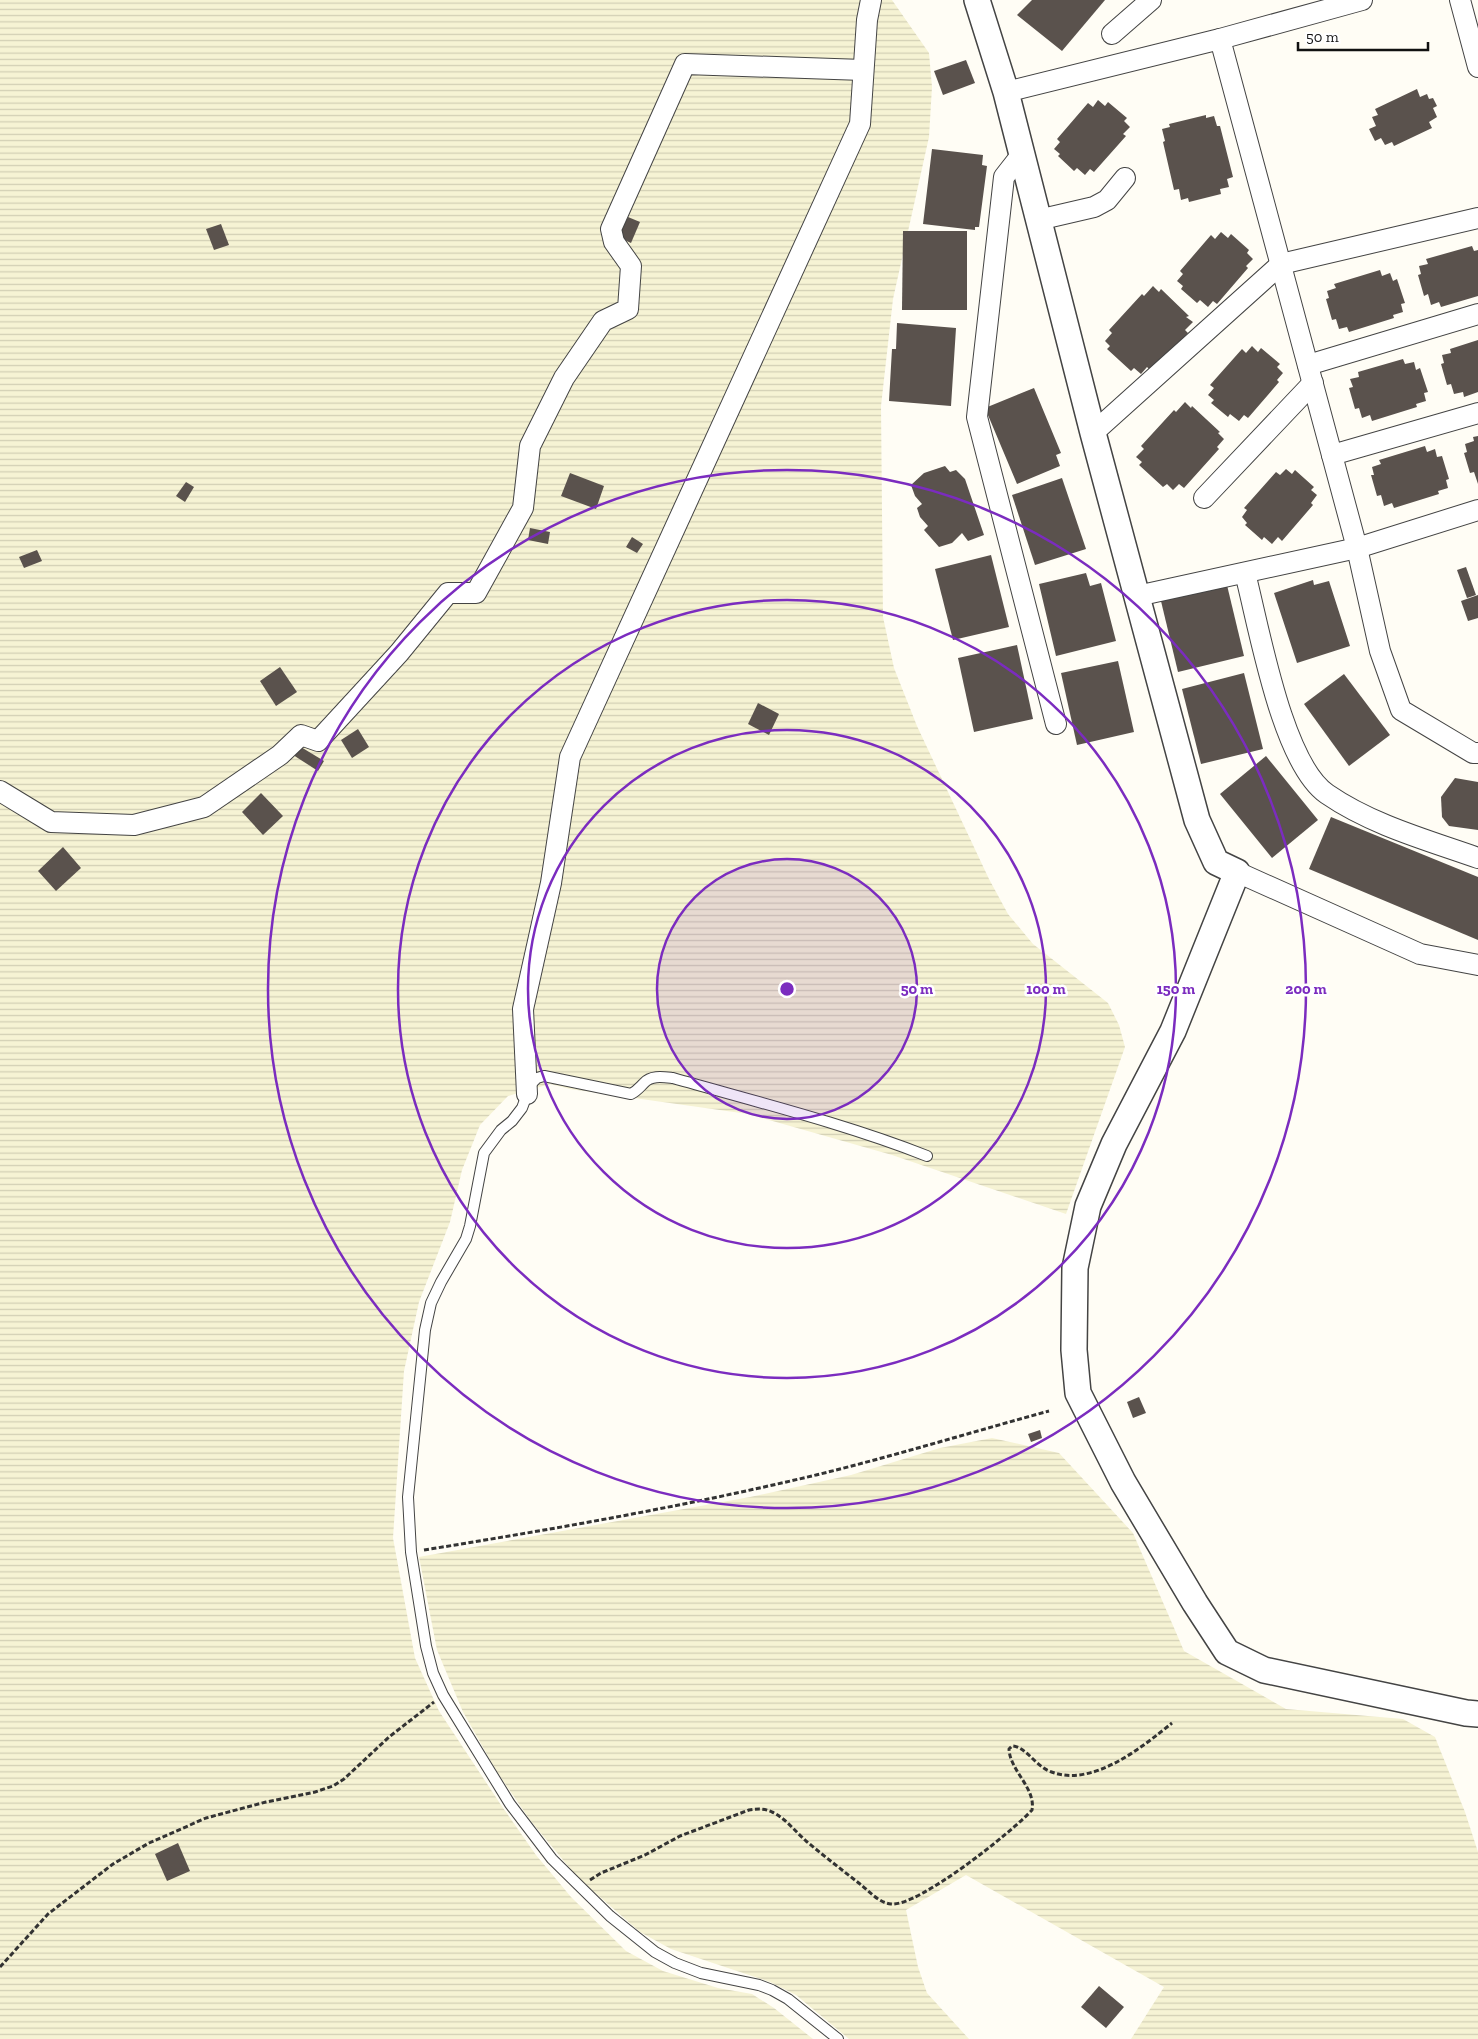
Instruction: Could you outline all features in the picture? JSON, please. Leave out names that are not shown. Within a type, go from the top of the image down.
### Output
[{"type":"street","points":[[527,1094],[523,1009],[551,883],[570,757],[860,124],[867,20],[871,0]]},
{"type":"street","points":[[977,0],[1006,92],[1093,433],[1197,820],[1216,862],[1420,954],[1478,965]]},
{"type":"street","points":[[1112,34],[1151,0]]},
{"type":"street","points":[[1006,92],[1362,0]]},
{"type":"street","points":[[1460,0],[1478,67]]},
{"type":"street","points":[[1220,38],[1357,548],[1380,651],[1401,710],[1472,753],[1478,753]]},
{"type":"street","points":[[0,791],[51,822],[134,825],[204,807],[280,755],[301,735],[318,741],[399,652],[448,593],[476,593],[523,508],[530,446],[564,378],[603,321],[628,310],[631,266],[614,242],[611,229],[685,64],[863,70]]},
{"type":"street","points":[[1022,154],[1004,177],[978,417],[1056,724]]},
{"type":"street","points":[[1038,220],[1094,207],[1107,200],[1125,178]]},
{"type":"street","points":[[1093,433],[1281,264],[1478,218]]},
{"type":"street","points":[[1204,498],[1311,374],[1478,314]]},
{"type":"street","points":[[1332,455],[1478,414]]},
{"type":"street","points":[[1136,596],[1357,548],[1478,510]]},
{"type":"street","points":[[1245,573],[1276,700],[1296,754],[1309,778],[1327,794],[1379,822],[1478,858]]},
{"type":"street","points":[[1237,872],[1173,1031],[1114,1144],[1088,1206],[1075,1268],[1074,1350],[1078,1392],[1123,1482],[1194,1603],[1228,1652],[1264,1670],[1478,1714]]},
{"type":"lane","points":[[838,2039],[788,1999],[772,1990],[759,1985],[701,1973],[675,1963],[655,1952],[610,1916],[552,1859],[510,1804],[442,1695],[433,1673],[426,1646],[411,1552],[408,1497],[425,1330],[431,1303],[466,1239],[484,1154],[501,1130],[512,1121],[522,1108],[531,1084],[537,1078],[544,1076],[631,1094],[639,1090],[645,1081],[655,1077],[673,1078],[895,1144],[927,1156]]},
{"type":"path","points":[[411,1552],[546,1530],[688,1503],[818,1474],[1050,1411]]},
{"type":"path","points":[[0,1966],[48,1914],[113,1864],[149,1842],[206,1818],[334,1786],[442,1695]]},
{"type":"path","points":[[579,1886],[601,1873],[645,1855],[680,1836],[749,1810],[760,1809],[775,1814],[876,1898],[889,1904],[899,1904],[918,1896],[953,1874],[999,1839],[1032,1810],[1032,1797],[1012,1763],[1009,1749],[1012,1746],[1022,1749],[1036,1764],[1048,1770],[1059,1774],[1087,1774],[1133,1752],[1172,1723]]},
{"type":"shaded area","points":[[0,0],[892,0],[929,53],[932,87],[929,137],[893,299],[881,406],[883,617],[894,668],[917,726],[989,879],[1008,914],[1033,944],[1108,1003],[1119,1025],[1125,1047],[1066,1214],[892,1155],[748,1114],[570,1089],[550,1084],[508,1096],[480,1125],[462,1170],[450,1222],[419,1302],[404,1371],[393,1538],[415,1658],[439,1711],[536,1855],[571,1897],[626,1951],[663,1971],[718,1988],[752,1994],[774,2008],[813,2039],[0,2039]]},
{"type":"shaded area","points":[[992,1438],[1059,1453],[1133,1533],[1184,1651],[1286,1709],[1403,1719],[1435,1737],[1465,1812],[1478,1852],[1478,2039],[1131,2039],[1164,1987],[966,1875],[906,1910],[918,1967],[927,1993],[969,2039],[849,2039],[796,1995],[770,1982],[671,1949],[640,1932],[577,1877],[530,1820],[497,1772],[463,1712],[437,1650],[419,1557],[750,1497],[851,1475],[940,1448]]},
{"type":"building","points":[[1032,0],[1105,0],[1062,51],[1017,15]]},
{"type":"building","points":[[966,60],[975,83],[943,95],[934,71]]},
{"type":"building","points":[[1417,89],[1420,97],[1427,94],[1429,99],[1433,98],[1437,106],[1433,108],[1437,117],[1429,122],[1432,128],[1394,146],[1392,142],[1385,145],[1381,138],[1375,141],[1369,129],[1376,126],[1372,117],[1378,115],[1375,109]]},
{"type":"building","points":[[1098,100],[1105,106],[1108,102],[1127,118],[1124,121],[1130,127],[1123,134],[1126,136],[1094,172],[1090,169],[1085,175],[1077,168],[1074,171],[1058,156],[1060,154],[1054,149],[1060,142],[1057,139],[1088,103],[1093,107]]},
{"type":"building","points":[[1206,115],[1206,118],[1214,116],[1217,126],[1220,126],[1233,177],[1227,179],[1229,187],[1220,189],[1221,194],[1189,202],[1188,198],[1181,200],[1179,189],[1174,190],[1163,142],[1165,141],[1162,129],[1170,127],[1169,124]]},
{"type":"building","points":[[932,149],[983,155],[982,165],[987,166],[979,227],[975,227],[975,230],[923,224]]},
{"type":"building","points":[[628,217],[640,222],[631,243],[618,237]]},
{"type":"building","points":[[221,224],[229,245],[214,250],[206,229]]},
{"type":"building","points":[[903,231],[967,231],[967,310],[902,310]]},
{"type":"building","points":[[1221,232],[1228,238],[1231,234],[1249,250],[1247,253],[1253,259],[1246,266],[1248,268],[1217,304],[1213,301],[1208,307],[1200,300],[1197,303],[1181,289],[1183,286],[1177,281],[1183,274],[1180,271],[1211,235],[1215,239]]},
{"type":"building","points":[[1472,246],[1474,251],[1478,250],[1478,296],[1441,307],[1439,302],[1431,305],[1428,294],[1424,296],[1418,275],[1421,274],[1419,266],[1428,264],[1426,259]]},
{"type":"building","points":[[1380,270],[1382,276],[1390,273],[1393,281],[1397,279],[1405,303],[1401,304],[1403,312],[1393,315],[1394,318],[1349,332],[1347,327],[1339,329],[1336,319],[1332,320],[1326,299],[1329,298],[1327,291],[1336,288],[1334,284]]},
{"type":"building","points":[[1153,286],[1159,292],[1161,289],[1189,316],[1186,317],[1193,322],[1185,330],[1188,333],[1152,372],[1147,367],[1141,374],[1134,368],[1131,371],[1107,349],[1110,346],[1105,341],[1112,333],[1109,330],[1142,294],[1144,296]]},
{"type":"building","points":[[897,323],[956,328],[951,406],[889,401],[892,349],[896,349]]},
{"type":"building","points":[[1478,340],[1478,392],[1464,397],[1463,392],[1454,394],[1451,384],[1447,385],[1441,364],[1444,363],[1442,355],[1451,353],[1450,349]]},
{"type":"building","points":[[1252,346],[1258,352],[1261,348],[1280,364],[1277,367],[1283,373],[1277,380],[1279,382],[1248,418],[1244,415],[1239,421],[1230,414],[1228,417],[1211,403],[1214,400],[1208,395],[1214,388],[1210,385],[1242,349],[1246,353]]},
{"type":"building","points":[[1403,359],[1405,364],[1414,362],[1416,370],[1420,368],[1428,392],[1424,393],[1426,401],[1416,404],[1417,407],[1372,421],[1370,415],[1362,418],[1359,408],[1355,409],[1349,388],[1353,387],[1350,379],[1359,377],[1358,372]]},
{"type":"building","points":[[1034,388],[1061,453],[1056,455],[1060,466],[1017,484],[985,408]]},
{"type":"building","points":[[1185,402],[1191,408],[1192,406],[1220,432],[1218,433],[1224,439],[1217,447],[1219,449],[1184,488],[1179,484],[1173,490],[1167,484],[1163,487],[1139,465],[1142,462],[1136,457],[1144,449],[1141,446],[1174,410],[1176,412]]},
{"type":"building","points":[[1478,436],[1478,484],[1474,472],[1470,473],[1464,453],[1467,452],[1465,444],[1474,441],[1473,437]]},
{"type":"building","points":[[1425,446],[1427,452],[1435,449],[1437,457],[1442,456],[1449,479],[1446,480],[1448,488],[1438,491],[1439,494],[1394,508],[1392,503],[1384,506],[1381,495],[1377,496],[1371,475],[1374,475],[1372,467],[1381,464],[1379,460]]},
{"type":"building","points":[[945,466],[950,472],[956,470],[965,479],[984,535],[968,541],[962,533],[952,543],[939,547],[924,530],[928,526],[920,517],[917,508],[922,504],[915,496],[911,485],[924,473]]},
{"type":"building","points":[[1286,469],[1292,474],[1295,470],[1314,487],[1311,490],[1317,495],[1311,503],[1313,505],[1282,541],[1278,537],[1272,544],[1264,537],[1262,540],[1245,525],[1247,523],[1242,517],[1247,510],[1244,508],[1276,472],[1280,475]]},
{"type":"building","points":[[570,473],[604,486],[596,509],[561,496]]},
{"type":"building","points":[[1062,478],[1086,549],[1035,565],[1012,495]]},
{"type":"building","points":[[186,482],[194,487],[185,502],[176,496]]},
{"type":"building","points":[[530,528],[550,532],[548,544],[528,540]]},
{"type":"building","points":[[632,537],[643,544],[637,553],[626,547]]},
{"type":"building","points":[[37,550],[42,561],[24,568],[19,557]]},
{"type":"building","points":[[991,555],[1009,627],[953,640],[935,569]]},
{"type":"building","points":[[1466,567],[1476,595],[1467,598],[1457,570]]},
{"type":"building","points":[[1086,573],[1090,586],[1101,583],[1116,641],[1056,656],[1039,584]]},
{"type":"building","points":[[1313,580],[1314,585],[1329,581],[1350,646],[1297,663],[1274,593]]},
{"type":"building","points":[[1226,581],[1244,656],[1178,672],[1160,597]]},
{"type":"building","points":[[1478,595],[1478,618],[1468,621],[1461,601]]},
{"type":"building","points":[[1017,645],[1033,719],[974,732],[958,658]]},
{"type":"building","points":[[1118,661],[1134,732],[1077,745],[1061,673]]},
{"type":"building","points":[[280,667],[297,692],[276,706],[260,681]]},
{"type":"building","points":[[1244,673],[1263,749],[1201,764],[1182,689]]},
{"type":"building","points":[[1344,674],[1390,735],[1349,766],[1304,704]]},
{"type":"building","points":[[758,703],[779,714],[769,735],[748,724]]},
{"type":"building","points":[[358,729],[369,747],[352,758],[341,740]]},
{"type":"building","points":[[296,744],[324,761],[318,771],[290,753]]},
{"type":"building","points":[[1266,756],[1318,820],[1272,858],[1220,794]]},
{"type":"building","points":[[1455,778],[1478,782],[1478,830],[1449,826],[1442,817],[1441,797]]},
{"type":"building","points":[[261,793],[283,816],[263,835],[242,812]]},
{"type":"building","points":[[1331,817],[1478,877],[1478,940],[1309,869]]},
{"type":"building","points":[[63,847],[81,868],[56,891],[38,871]]},
{"type":"building","points":[[1139,1397],[1146,1413],[1133,1418],[1127,1402]]},
{"type":"building","points":[[1040,1430],[1042,1438],[1031,1442],[1028,1434]]},
{"type":"building","points":[[178,1843],[190,1871],[167,1881],[155,1854]]},
{"type":"building","points":[[1099,1986],[1124,2007],[1106,2028],[1081,2007]]}]
